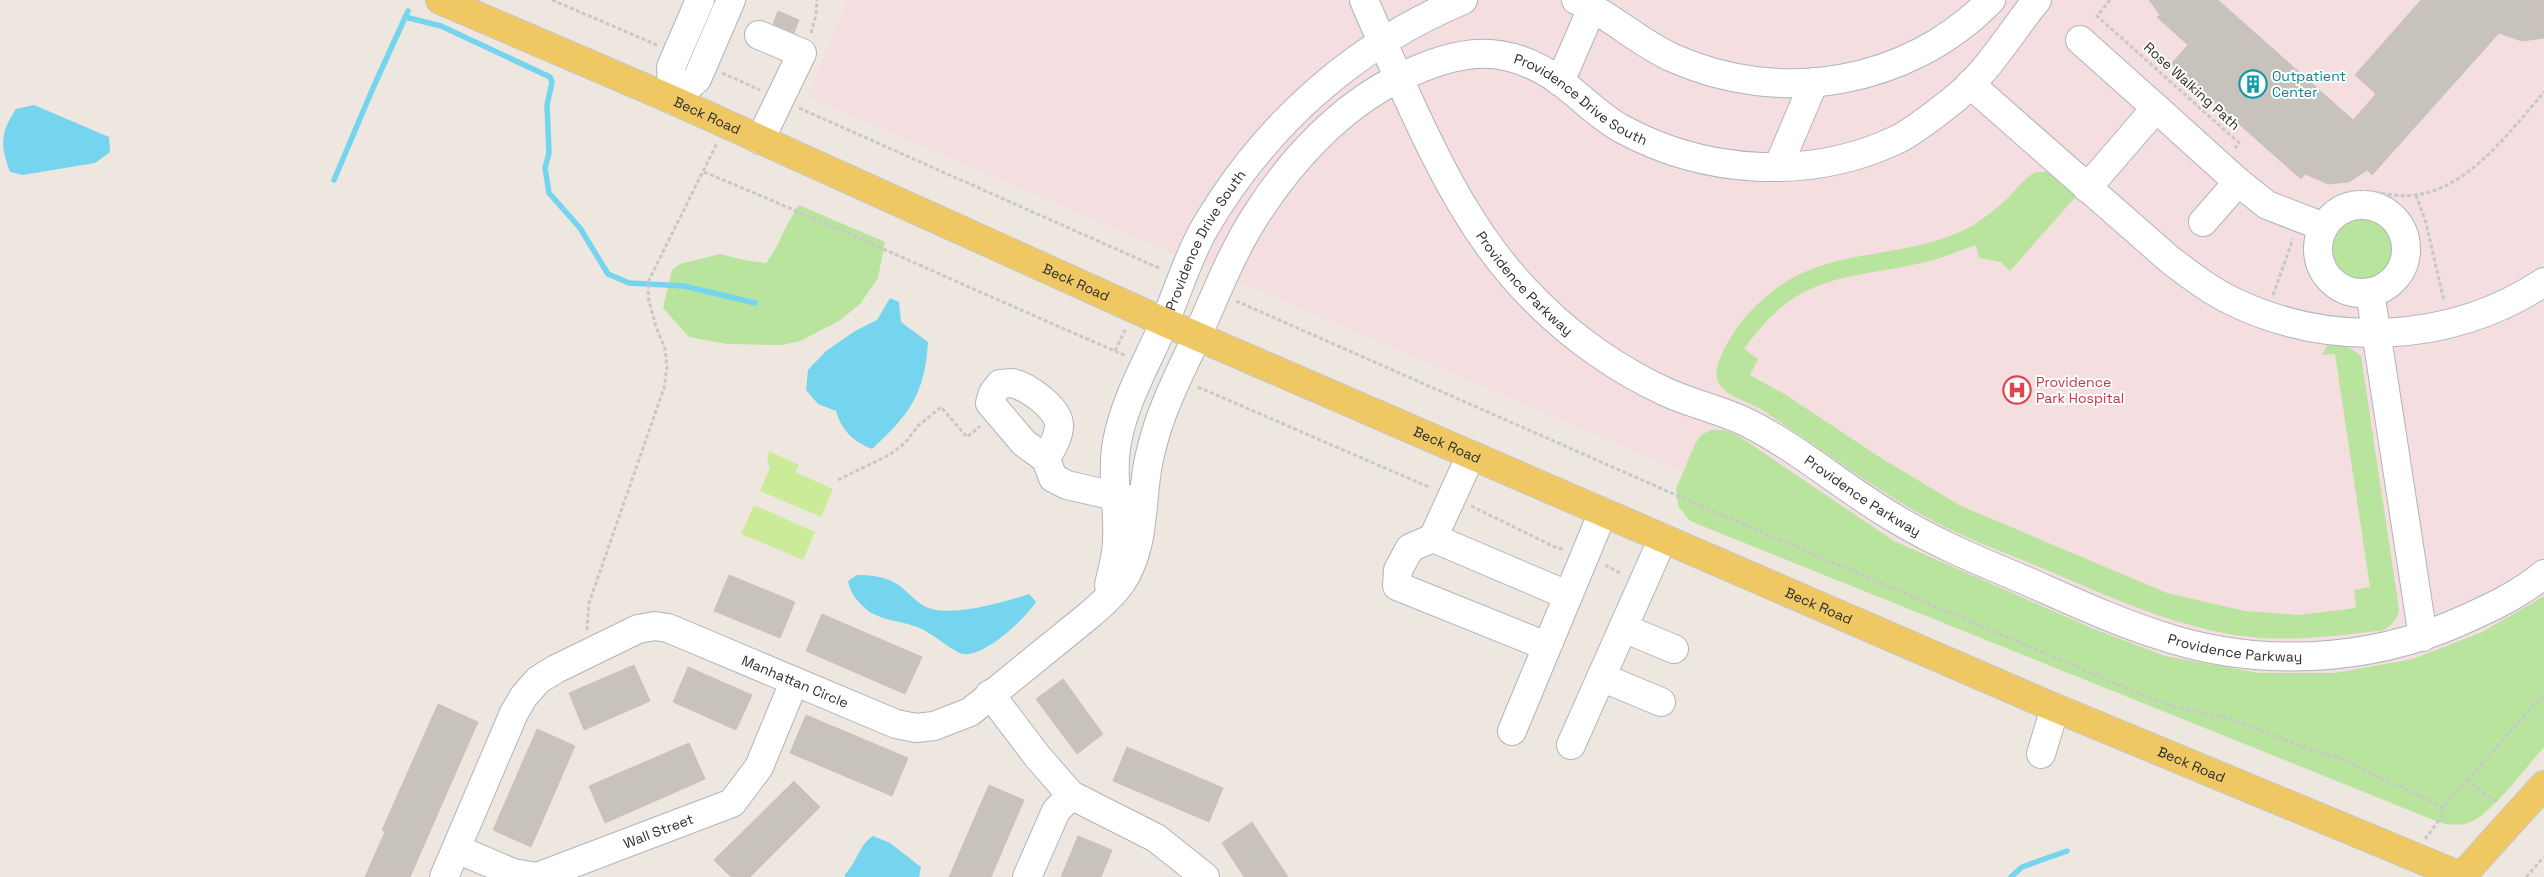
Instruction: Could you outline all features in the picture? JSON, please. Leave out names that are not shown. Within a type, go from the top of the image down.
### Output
[{"type":"main road","name":"Beck Road","points":[[440,0],[673,100],[1134,309],[2055,708],[2463,877]]},
{"type":"main road","points":[[2463,877],[2544,786]]},
{"type":"street","points":[[673,100],[671,67],[700,0]]},
{"type":"street","points":[[673,100],[697,79],[731,0]]},
{"type":"street","name":"Providence Parkway","points":[[1364,0],[1441,170],[1473,226],[1506,270],[1540,306],[1577,337],[1620,366],[1661,390],[1747,423],[1894,518],[1936,542],[2111,617],[2161,636],[2205,647],[2250,654],[2294,657],[2328,656],[2366,650],[2423,637],[2501,604],[2544,574]]},
{"type":"street","name":"Providence Drive South","points":[[1105,601],[1118,541],[1115,496],[1117,444],[1124,411],[1204,229],[1249,162],[1316,90],[1381,41],[1463,0]]},
{"type":"street","points":[[1560,82],[1584,4],[1630,34],[1672,58],[1702,70],[1754,83],[1814,82],[1848,78],[1913,57],[1943,40],[1976,16],[1991,0]]},
{"type":"street","name":"Providence Drive South","points":[[1143,503],[1147,468],[1153,443],[1171,393],[1217,293],[1255,217],[1312,143],[1368,95],[1399,78],[1446,57],[1469,52],[1515,58],[1543,70],[1618,127],[1683,155],[1724,164],[1778,167],[1837,159],[1899,139],[1959,96],[1990,63],[2037,0]]},
{"type":"street","points":[[759,35],[802,53],[760,140]]},
{"type":"street","points":[[2080,40],[2238,182],[2267,205],[2317,219],[2354,206],[2369,206],[2383,211],[2395,220],[2403,233],[2406,248],[2403,263],[2397,276],[2387,285],[2370,292],[2347,291],[2334,284],[2325,274],[2319,262],[2317,219]]},
{"type":"street","points":[[1778,167],[1814,82]]},
{"type":"street","points":[[1970,84],[2169,259],[2203,285],[2231,301],[2266,315],[2324,330],[2377,334],[2451,324],[2487,312],[2544,282]]},
{"type":"street","points":[[2087,188],[2156,108]]},
{"type":"street","points":[[2203,222],[2238,182]]},
{"type":"street","points":[[2370,292],[2423,637]]},
{"type":"street","points":[[1046,459],[1058,433],[1059,424],[1050,406],[1034,394],[1012,383],[1000,384],[993,393],[990,403],[1024,443],[1046,459],[1053,478],[1067,485],[1143,503]]},
{"type":"street","points":[[1120,432],[1153,443]]},
{"type":"street","points":[[1433,538],[1440,492],[1472,455]]},
{"type":"street","name":"Manhattan Circle","points":[[444,877],[514,713],[524,696],[538,680],[638,629],[655,626],[685,634],[896,724],[916,728],[934,726],[951,721],[970,712],[1105,601],[1122,582],[1133,558],[1139,539],[1143,503]]},
{"type":"street","points":[[1512,731],[1603,512]]},
{"type":"street","points":[[1546,646],[1397,586],[1398,570],[1410,548],[1433,538],[1567,595]]},
{"type":"street","points":[[1570,745],[1663,538]]},
{"type":"street","points":[[1623,628],[1674,649]]},
{"type":"street","points":[[1601,677],[1661,702]]},
{"type":"street","name":"Wall Street","points":[[456,849],[513,873],[537,876],[732,803],[759,767],[794,682]]},
{"type":"street","points":[[990,694],[1042,762],[1071,795],[1156,838],[1205,877]]},
{"type":"street","points":[[2041,754],[2055,708]]},
{"type":"street","points":[[1027,877],[1056,811],[1071,795]]},
{"type":"path","points":[[802,53],[814,27],[817,0]]},
{"type":"path","name":"Rose Walking Path","points":[[2110,0],[2097,16],[2239,143],[2234,149]]},
{"type":"path","points":[[2266,315],[2297,228],[2317,219],[2332,199],[2347,191],[2400,197],[2416,195],[2450,183],[2474,167],[2544,92]]},
{"type":"path","points":[[780,100],[1181,278]]},
{"type":"path","points":[[586,655],[589,603],[664,388],[667,367],[665,349],[656,327],[648,297],[649,280],[726,125]]},
{"type":"path","points":[[704,172],[880,247],[964,286],[1115,351],[1134,309]]},
{"type":"path","points":[[2416,195],[2426,223],[2443,298],[2451,324]]},
{"type":"path","points":[[1217,293],[1701,506],[2147,697],[2172,706],[2230,719],[2322,754],[2350,762],[2443,807],[2544,694]]},
{"type":"path","points":[[838,480],[889,454],[905,443],[918,426],[942,407],[967,437],[996,412]]},
{"type":"path","points":[[1269,418],[1440,492],[1555,547],[1584,554],[1642,585]]},
{"type":"path","points":[[2526,877],[2544,857]]},
{"type":"shaded area","name":"Providence Park Hospital","points":[[847,0],[2544,0],[2544,682],[2440,797],[808,97]]},
{"type":"green space","points":[[2036,172],[2050,172],[2078,194],[2010,271],[2001,262],[1979,258],[1976,245],[1926,262],[1846,277],[1825,283],[1804,292],[1784,305],[1764,324],[1744,349],[1758,359],[1750,375],[1786,395],[1878,456],[1959,505],[2167,593],[2245,611],[2298,615],[2356,608],[2354,590],[2370,587],[2335,354],[2322,355],[2327,346],[2345,346],[2361,356],[2399,609],[2396,619],[2390,626],[2384,630],[2322,637],[2260,638],[2219,632],[2149,612],[1937,523],[1878,488],[1759,408],[1735,397],[1722,388],[1716,374],[1721,355],[1730,339],[1740,323],[1752,310],[1782,284],[1806,271],[1830,263],[1933,242],[1960,232],[1991,212]]},
{"type":"green space","points":[[799,205],[885,242],[878,278],[860,304],[839,321],[800,341],[782,345],[727,344],[689,337],[663,308],[672,270],[680,264],[720,254],[766,263]]},
{"type":"green space","points":[[2362,217],[2374,219],[2385,226],[2392,237],[2394,249],[2392,261],[2385,272],[2374,279],[2362,281],[2350,279],[2339,272],[2332,261],[2330,249],[2332,237],[2339,226],[2350,219]]},
{"type":"green space","points":[[1711,430],[1724,430],[1737,435],[1894,541],[2094,629],[2165,656],[2259,673],[2335,673],[2413,659],[2482,632],[2544,596],[2544,747],[2499,799],[2480,817],[2464,824],[2452,825],[2441,823],[1690,521],[1678,506],[1676,489],[1695,444],[1701,435]]},
{"type":"green space","points":[[769,451],[799,465],[795,472],[833,489],[821,517],[760,491],[770,468],[767,460]]},
{"type":"green space","points":[[754,505],[815,532],[803,560],[741,534]]},
{"type":"water","points":[[34,105],[109,137],[110,152],[95,163],[23,175],[10,172],[4,154],[4,132],[16,109]]},
{"type":"water","points":[[890,298],[899,302],[901,322],[928,342],[926,360],[919,390],[913,402],[896,425],[872,449],[854,439],[841,424],[836,411],[818,404],[806,390],[808,370],[826,351],[855,331],[877,320]]},
{"type":"water","points":[[857,575],[874,576],[890,580],[921,604],[934,610],[947,611],[976,608],[1029,594],[1036,602],[1004,636],[982,650],[963,654],[953,650],[922,629],[871,613],[860,603],[850,589],[848,581]]},
{"type":"water","points":[[873,836],[890,843],[921,867],[919,877],[845,877],[845,874],[853,865],[864,845]]},
{"type":"building","name":"Outpatient Center","points":[[2149,0],[2218,0],[2353,120],[2376,94],[2355,75],[2421,0],[2544,0],[2544,38],[2522,41],[2499,33],[2372,175],[2367,170],[2349,182],[2328,184],[2305,174],[2301,179],[2171,64],[2188,45],[2157,17],[2160,15]]},
{"type":"building","points":[[778,11],[799,20],[794,33],[773,24]]},
{"type":"building","points":[[729,575],[795,602],[780,638],[714,611]]},
{"type":"building","points":[[822,614],[922,657],[905,694],[806,651]]},
{"type":"building","points":[[634,665],[650,701],[584,730],[569,693]]},
{"type":"building","points":[[688,667],[752,695],[736,730],[673,702]]},
{"type":"building","points":[[1063,679],[1103,734],[1077,754],[1036,699]]},
{"type":"building","points":[[438,704],[478,722],[410,877],[365,877],[385,832],[382,830]]},
{"type":"building","points":[[806,715],[908,758],[892,796],[790,753]]},
{"type":"building","points":[[537,729],[575,746],[531,847],[493,830]]},
{"type":"building","points":[[689,743],[705,779],[605,823],[589,786]]},
{"type":"building","points":[[1127,747],[1223,788],[1209,822],[1113,781]]},
{"type":"building","points":[[794,781],[820,807],[750,877],[731,877],[714,860]]},
{"type":"building","points":[[989,785],[1024,800],[991,877],[949,877]]},
{"type":"building","points":[[1252,822],[1288,877],[1244,877],[1222,843]]},
{"type":"building","points":[[1078,836],[1112,850],[1101,877],[1061,877]]},
{"type":"waterway","points":[[334,180],[408,11]]},
{"type":"waterway","points":[[405,17],[441,26],[550,77],[552,82],[547,105],[549,153],[545,168],[549,193],[580,228],[608,274],[629,283],[684,286],[755,303]]},
{"type":"waterway","points":[[2011,877],[2022,867],[2067,851]]},
{"type":"place","name":"Outpatient Center","points":[[2253,84]]},
{"type":"place","name":"Providence Park Hospital","points":[[2017,390]]}]
